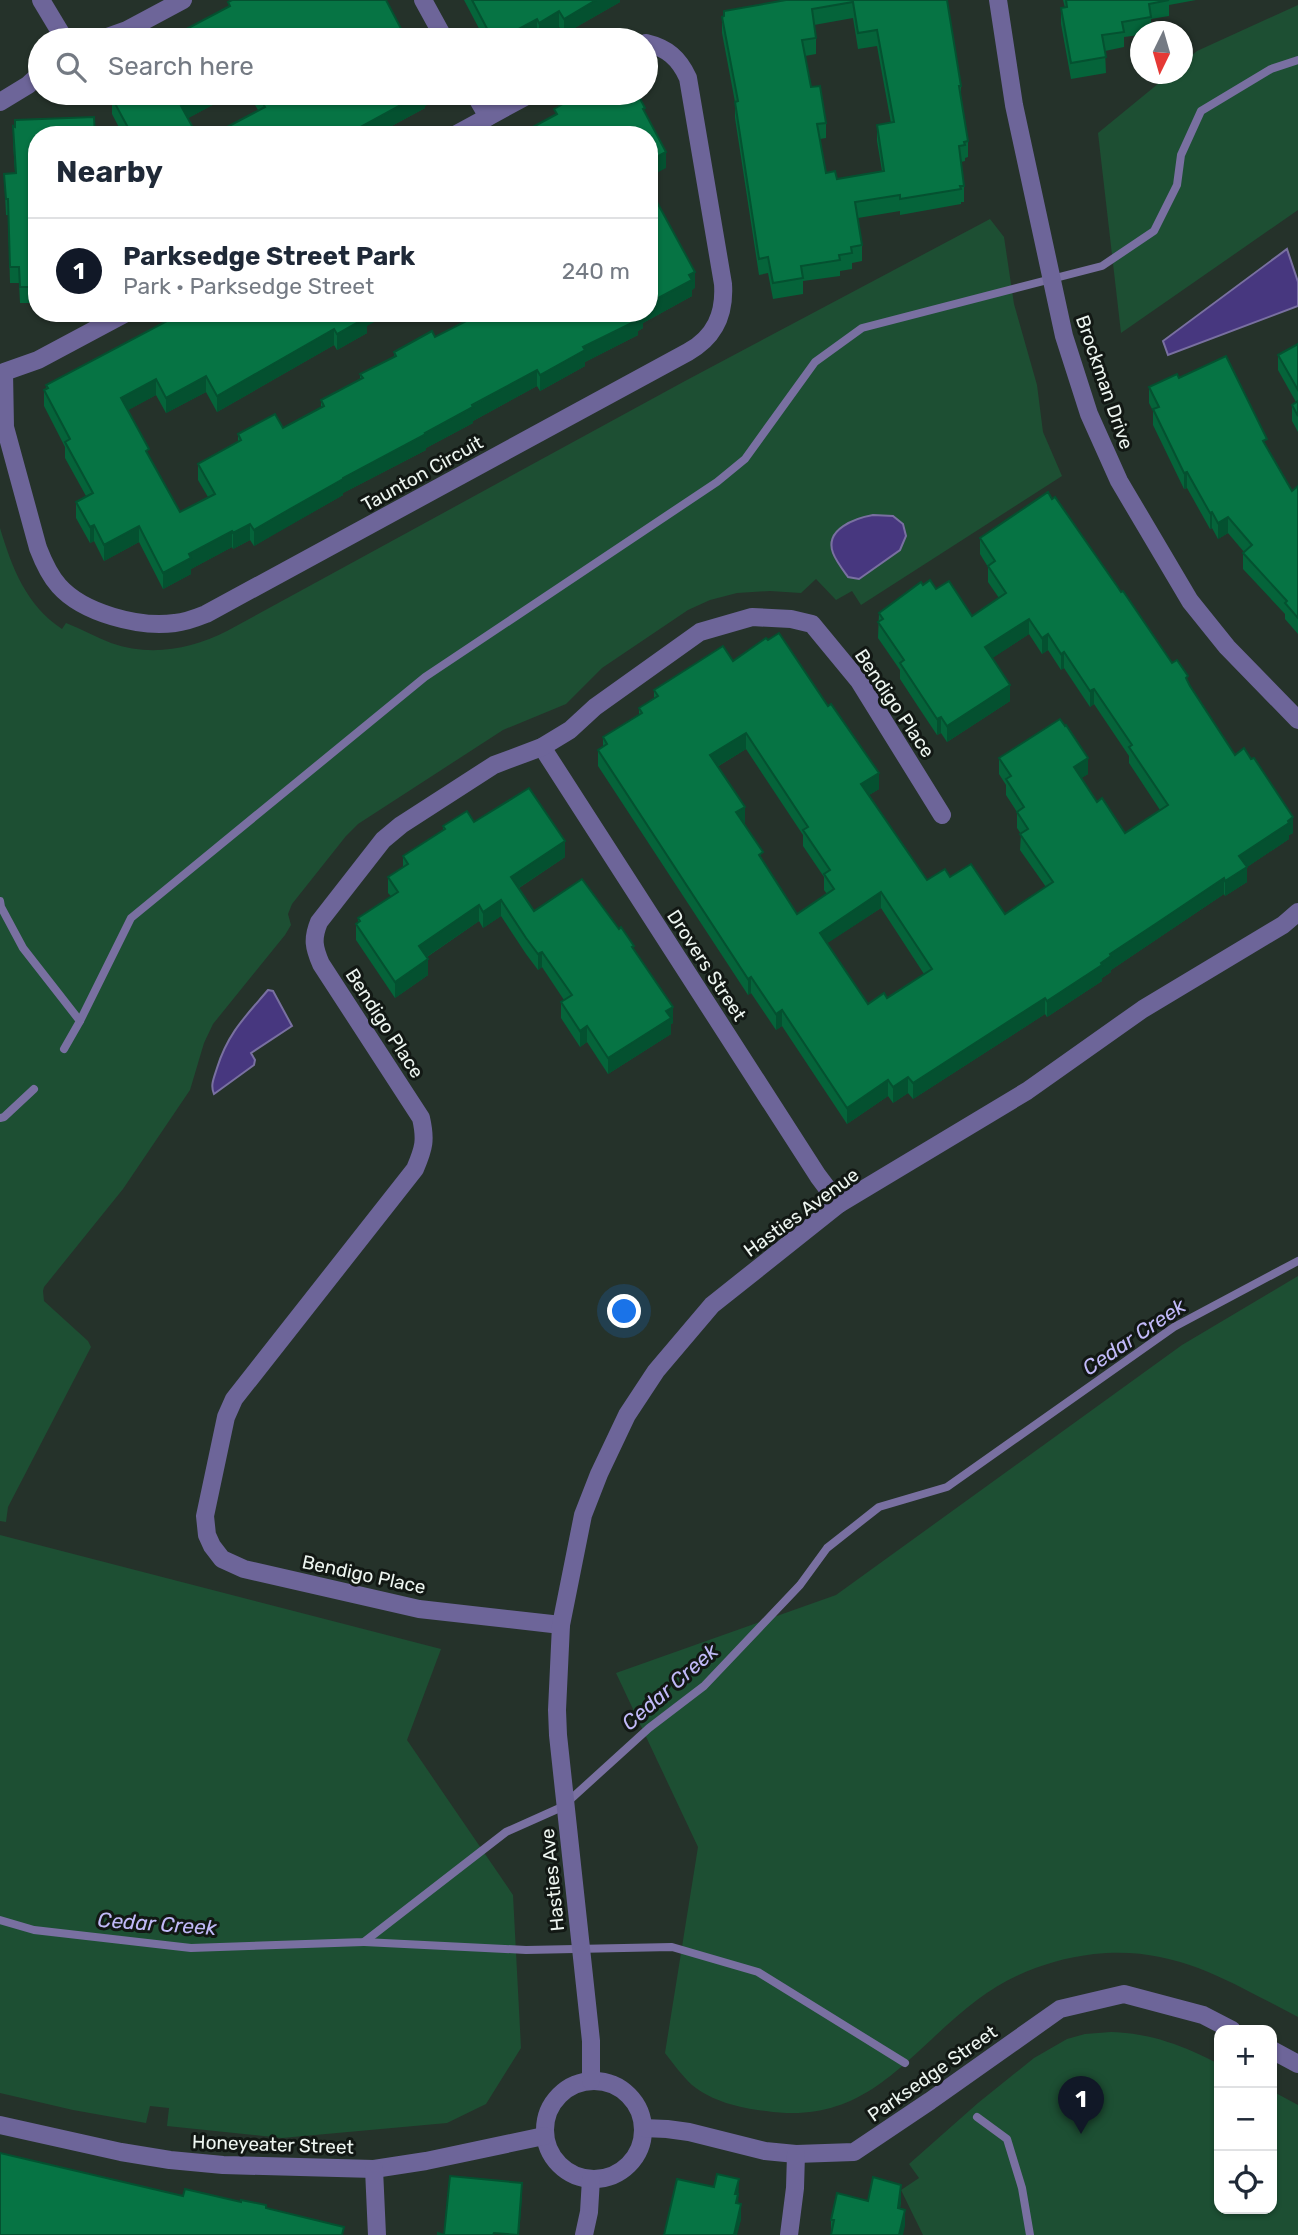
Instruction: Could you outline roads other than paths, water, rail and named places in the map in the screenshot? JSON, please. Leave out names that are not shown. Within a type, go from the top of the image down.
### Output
[{"type":"street","points":[[41,0],[58,28]]},
{"type":"street","points":[[131,28],[183,0]]},
{"type":"street","points":[[423,0],[438,28]]},
{"type":"street","name":"Brockman Drive","points":[[998,0],[1014,105],[1064,336],[1089,414],[1119,481],[1189,601],[1227,647],[1298,720]]},
{"type":"street","name":"Taunton Circuit","points":[[109,322],[38,360],[2,367],[6,386],[4,412],[8,437],[38,548],[46,567],[59,585],[86,606],[149,624],[173,624],[206,614],[688,352],[710,336],[722,314],[723,284],[690,87],[685,71],[676,59],[658,47]]},
{"type":"street","points":[[0,102],[28,84]]},
{"type":"street","points":[[481,105],[488,117]]},
{"type":"street","points":[[472,126],[510,105]]},
{"type":"street","name":"Bendigo Place","points":[[561,1625],[419,1609],[244,1569],[222,1559],[207,1535],[205,1516],[226,1417],[234,1399],[415,1169],[423,1150],[425,1136],[421,1118],[314,948],[313,936],[319,922],[383,840],[401,825],[494,765],[542,747],[570,730],[595,707],[700,632],[752,618],[791,619],[812,624],[859,681],[942,815]]},
{"type":"street","name":"Drovers Street","points":[[542,747],[811,1165],[839,1204]]},
{"type":"street","name":"Hasties Avenue","points":[[558,1675],[561,1625],[583,1515],[598,1474],[627,1415],[656,1371],[712,1305],[839,1204],[1027,1091],[1143,1009],[1283,925],[1298,912]]},
{"type":"street","name":"Hasties Ave","points":[[558,1675],[558,1735],[591,2041],[591,2081]]},
{"type":"street","name":"Parksedge Street","points":[[643,2128],[689,2132],[765,2151],[796,2154],[854,2152],[1060,2009],[1125,1994],[1203,2015],[1222,2025]]},
{"type":"street","points":[[1277,2053],[1298,2064]]},
{"type":"street","points":[[591,2081],[604,2081],[627,2093],[636,2104],[643,2128],[642,2142],[629,2165],[605,2178],[578,2177],[565,2171],[548,2150],[544,2136],[544,2123],[555,2098],[565,2089],[591,2081]]},
{"type":"street","name":"Honeyeater Street","points":[[0,2125],[170,2160],[223,2165],[374,2169],[544,2136]]},
{"type":"street","points":[[789,2235],[796,2154]]},
{"type":"street","points":[[374,2169],[377,2235]]},
{"type":"street","points":[[584,2235],[589,2212],[591,2179]]},
{"type":"waterway","points":[[80,1021],[131,918],[425,677],[717,482],[745,459],[815,362],[862,328],[1102,266],[1154,231],[1177,185],[1181,155],[1201,111],[1271,69],[1298,60]]},
{"type":"waterway","points":[[0,901],[23,948],[80,1021],[64,1049]]},
{"type":"waterway","points":[[0,1118],[34,1089]]},
{"type":"waterway","name":"Cedar Creek","points":[[0,1920],[34,1930],[191,1948],[364,1942],[506,1832],[562,1807],[649,1728],[704,1686],[800,1585],[827,1548],[879,1507],[947,1487],[1174,1327],[1298,1261]]},
{"type":"waterway","points":[[364,1942],[526,1950],[672,1947],[758,1972],[905,2063]]},
{"type":"waterway","points":[[977,2117],[1007,2139],[1022,2188],[1030,2235]]},
{"type":"place","name":"Parksedge Street Park","points":[[1081,2134]]}]
